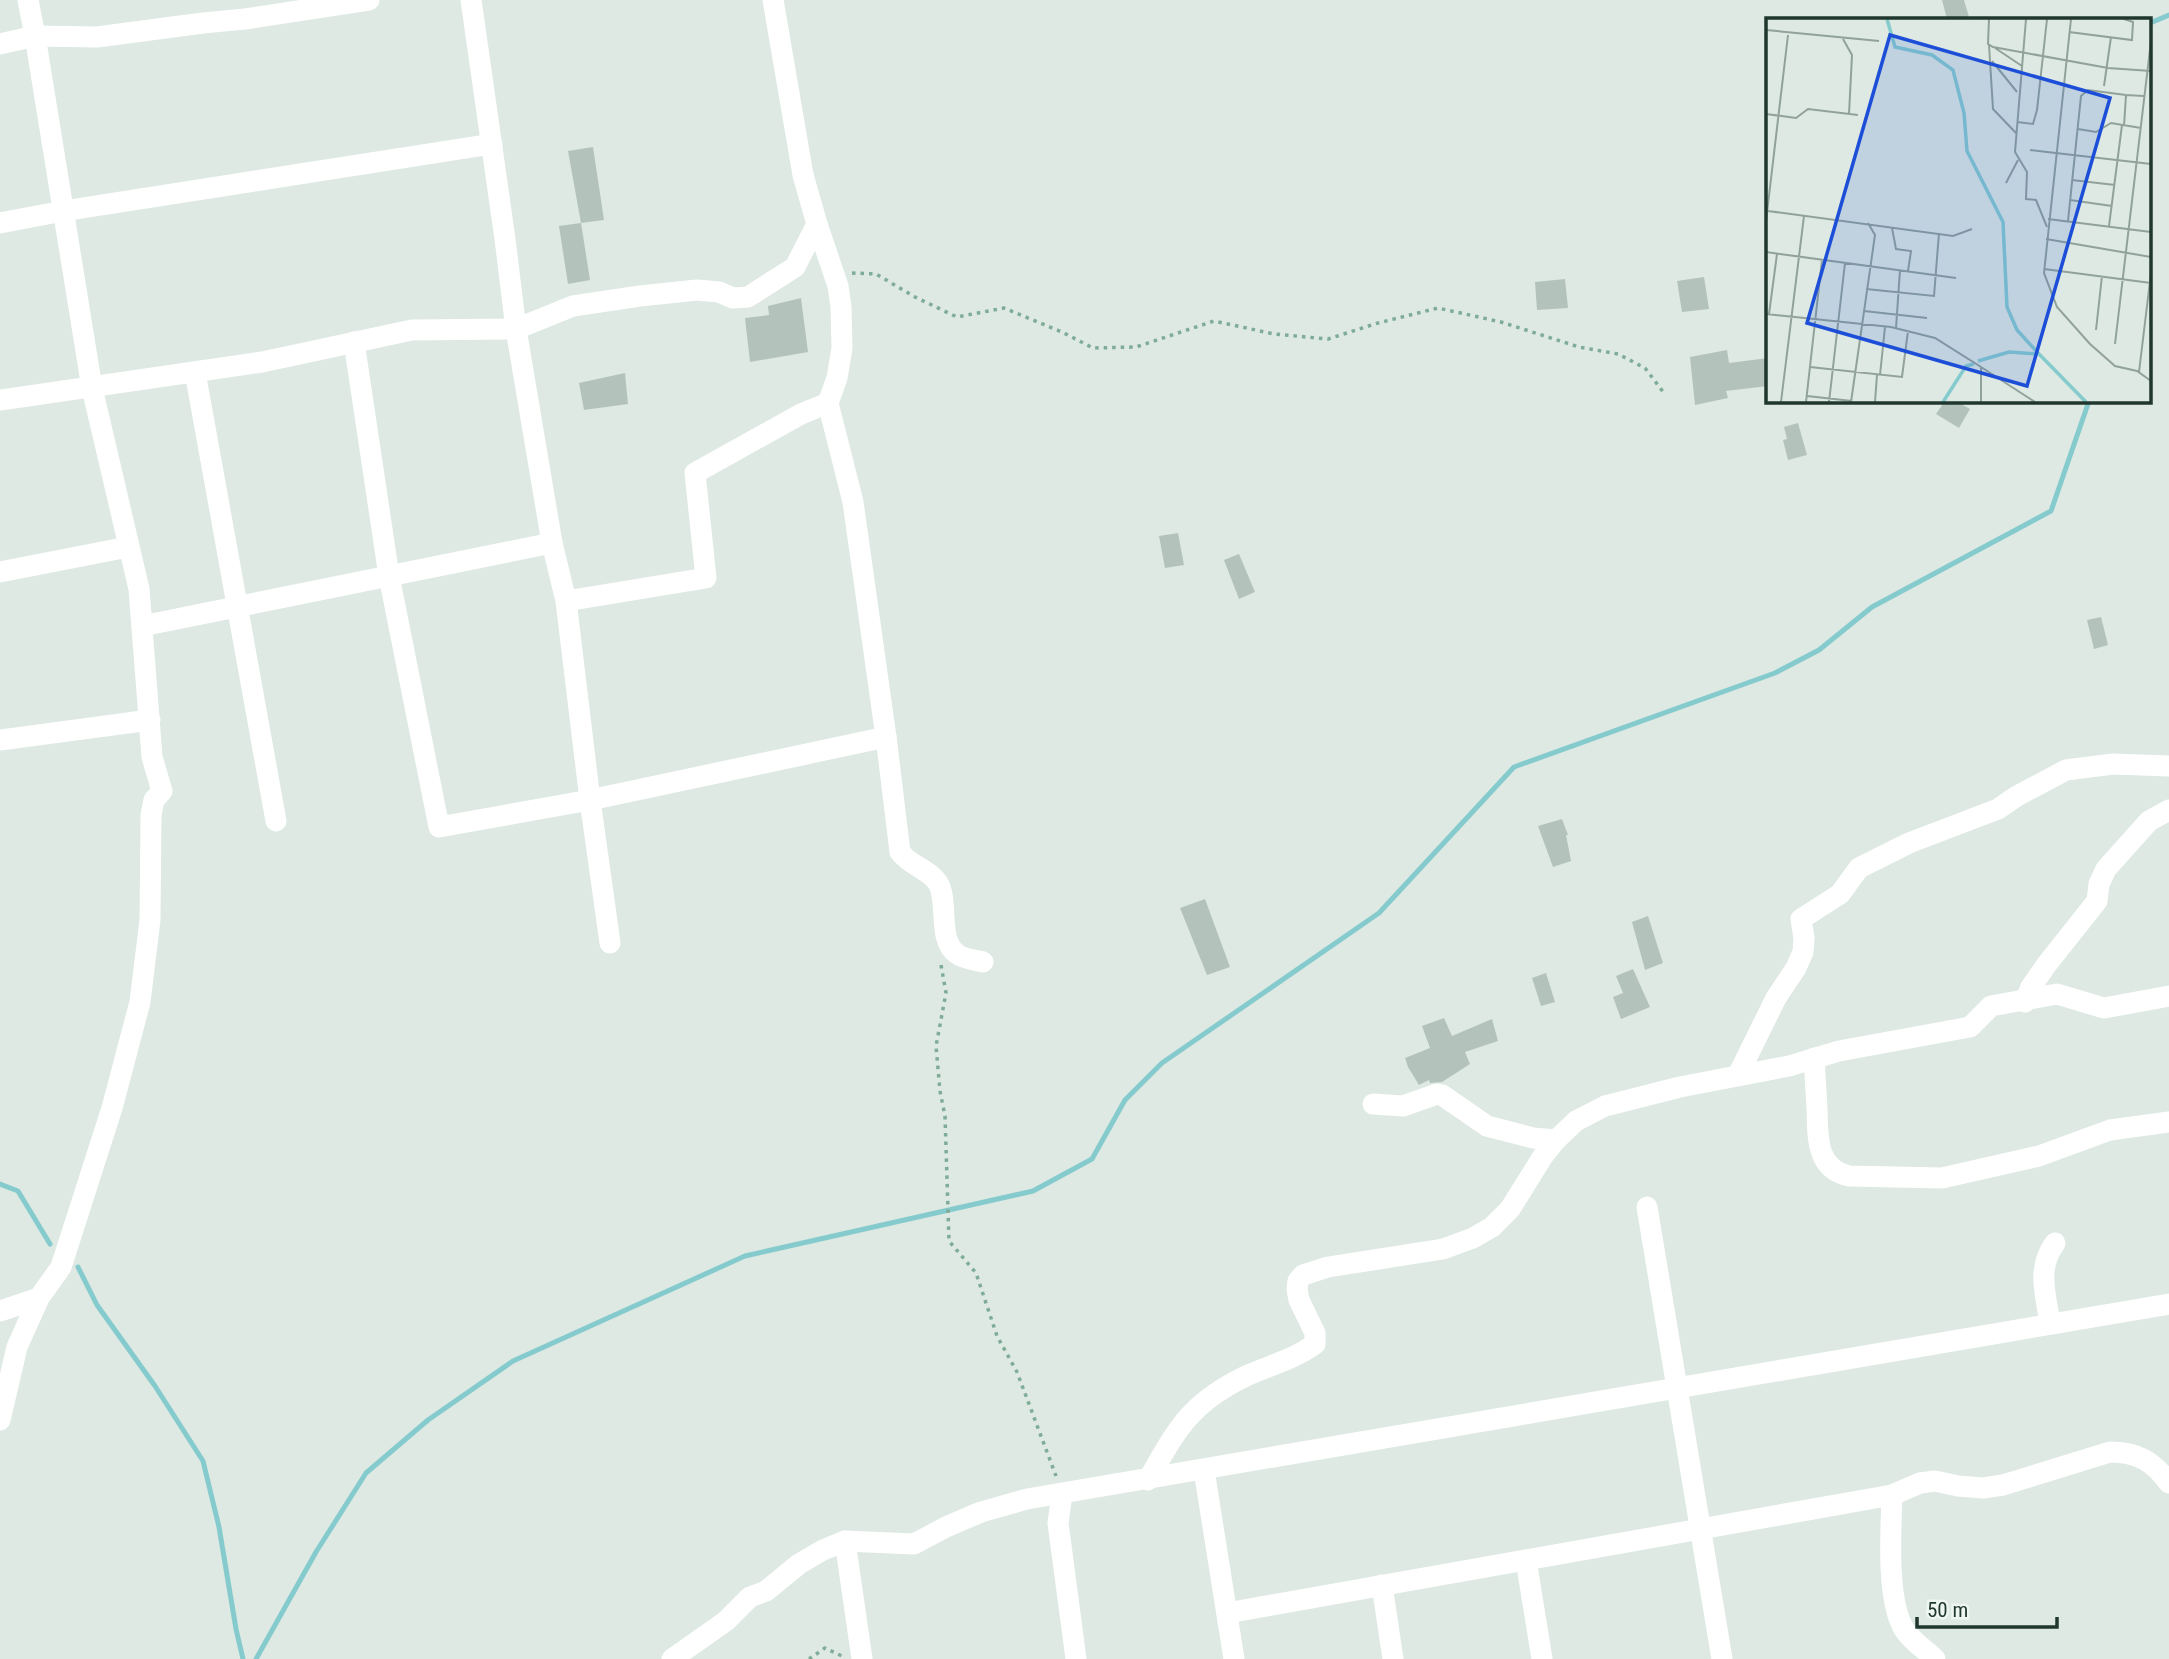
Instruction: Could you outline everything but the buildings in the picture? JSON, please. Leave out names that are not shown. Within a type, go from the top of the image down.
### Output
[{"type":"street","points":[[0,1420],[17,1347],[38,1298],[61,1267],[112,1108],[140,1002],[151,909],[151,815],[155,800],[162,791],[152,757],[139,589],[92,388],[28,0]]},
{"type":"street","points":[[0,44],[36,36],[97,37],[246,19],[369,0]]},
{"type":"street","points":[[471,0],[516,329],[552,543],[566,601],[610,943]]},
{"type":"street","points":[[773,0],[803,175],[838,286],[842,348],[837,378],[828,403],[853,502],[900,852],[906,860],[933,877],[941,888],[943,917],[951,947],[958,955],[983,962]]},
{"type":"street","points":[[0,223],[492,144]]},
{"type":"street","points":[[0,400],[262,362],[412,330],[516,329],[573,306],[640,296],[697,290],[719,292],[733,298],[748,297],[795,267],[817,224]]},
{"type":"street","points":[[354,342],[389,576],[439,827],[590,800],[886,737]]},
{"type":"street","points":[[195,372],[276,821]]},
{"type":"street","points":[[566,601],[706,578],[695,473],[801,414],[828,403]]},
{"type":"street","points":[[142,626],[552,543]]},
{"type":"street","points":[[0,572],[128,547]]},
{"type":"street","points":[[0,740],[149,720]]},
{"type":"street","points":[[1738,1075],[1776,998],[1803,952],[1801,919],[1840,894],[1859,868],[1909,843],[1998,809],[2066,770],[2113,764],[2169,766]]},
{"type":"street","points":[[2025,1002],[2047,964],[2097,901],[2099,884],[2106,869],[2149,821],[2169,810]]},
{"type":"street","points":[[1148,1480],[1179,1427],[1204,1402],[1225,1387],[1289,1360],[1315,1344],[1315,1333],[1299,1300],[1297,1289],[1303,1275],[1328,1267],[1443,1249],[1473,1238],[1492,1227],[1510,1209],[1556,1140],[1576,1121],[1605,1106],[1680,1087],[1789,1066],[1839,1051],[1970,1027],[1991,1006],[2025,1002],[2057,994],[2104,1009],[2169,996]]},
{"type":"street","points":[[1814,1058],[1816,1133],[1820,1150],[1825,1161],[1836,1172],[1849,1176],[1942,1178],[2039,1156],[2110,1130],[2169,1122]]},
{"type":"street","points":[[1373,1104],[1403,1106],[1437,1094],[1487,1126],[1533,1138],[1556,1140]]},
{"type":"street","points":[[1647,1207],[1722,1659]]},
{"type":"street","points":[[2050,1324],[2042,1270],[2047,1253],[2055,1243]]},
{"type":"street","points":[[0,1311],[38,1298]]},
{"type":"street","points":[[672,1659],[726,1621],[750,1597],[766,1591],[799,1564],[822,1550],[845,1541],[914,1544],[981,1512],[1027,1499],[2169,1304]]},
{"type":"street","points":[[1227,1613],[1892,1495],[1920,1483],[1935,1480],[1958,1486],[1983,1488],[2003,1485],[2110,1452],[2127,1452],[2141,1458],[2159,1469],[2169,1483]]},
{"type":"street","points":[[1204,1470],[1234,1659]]},
{"type":"street","points":[[1062,1494],[1058,1523],[1076,1659]]},
{"type":"street","points":[[1892,1495],[1891,1550],[1899,1615],[1903,1629],[1935,1659]]},
{"type":"street","points":[[845,1541],[862,1659]]},
{"type":"street","points":[[1526,1560],[1542,1659]]},
{"type":"street","points":[[1382,1585],[1393,1659]]},
{"type":"path","points":[[833,272],[876,274],[957,317],[1004,308],[1093,348],[1136,347],[1214,321],[1274,334],[1328,340],[1378,323],[1438,308],[1501,322],[1579,347],[1618,354],[1645,368],[1664,393]]},
{"type":"path","points":[[951,947],[940,958],[946,993],[936,1046],[945,1116],[949,1241],[976,1273],[997,1336],[1017,1372],[1062,1494]]},
{"type":"path","points":[[809,1659],[825,1648],[848,1659]]},
{"type":"waterway","points":[[2152,22],[2169,15]]},
{"type":"waterway","points":[[256,1659],[316,1552],[366,1473],[428,1420],[513,1361],[745,1256],[1033,1191],[1092,1159],[1125,1100],[1162,1063],[1379,913],[1514,767],[1775,673],[1819,650],[1872,607],[2051,511],[2089,402]]},
{"type":"waterway","points":[[0,1184],[18,1191],[50,1244]]},
{"type":"waterway","points":[[78,1267],[97,1305],[155,1386],[203,1461],[219,1527],[243,1659]]}]
